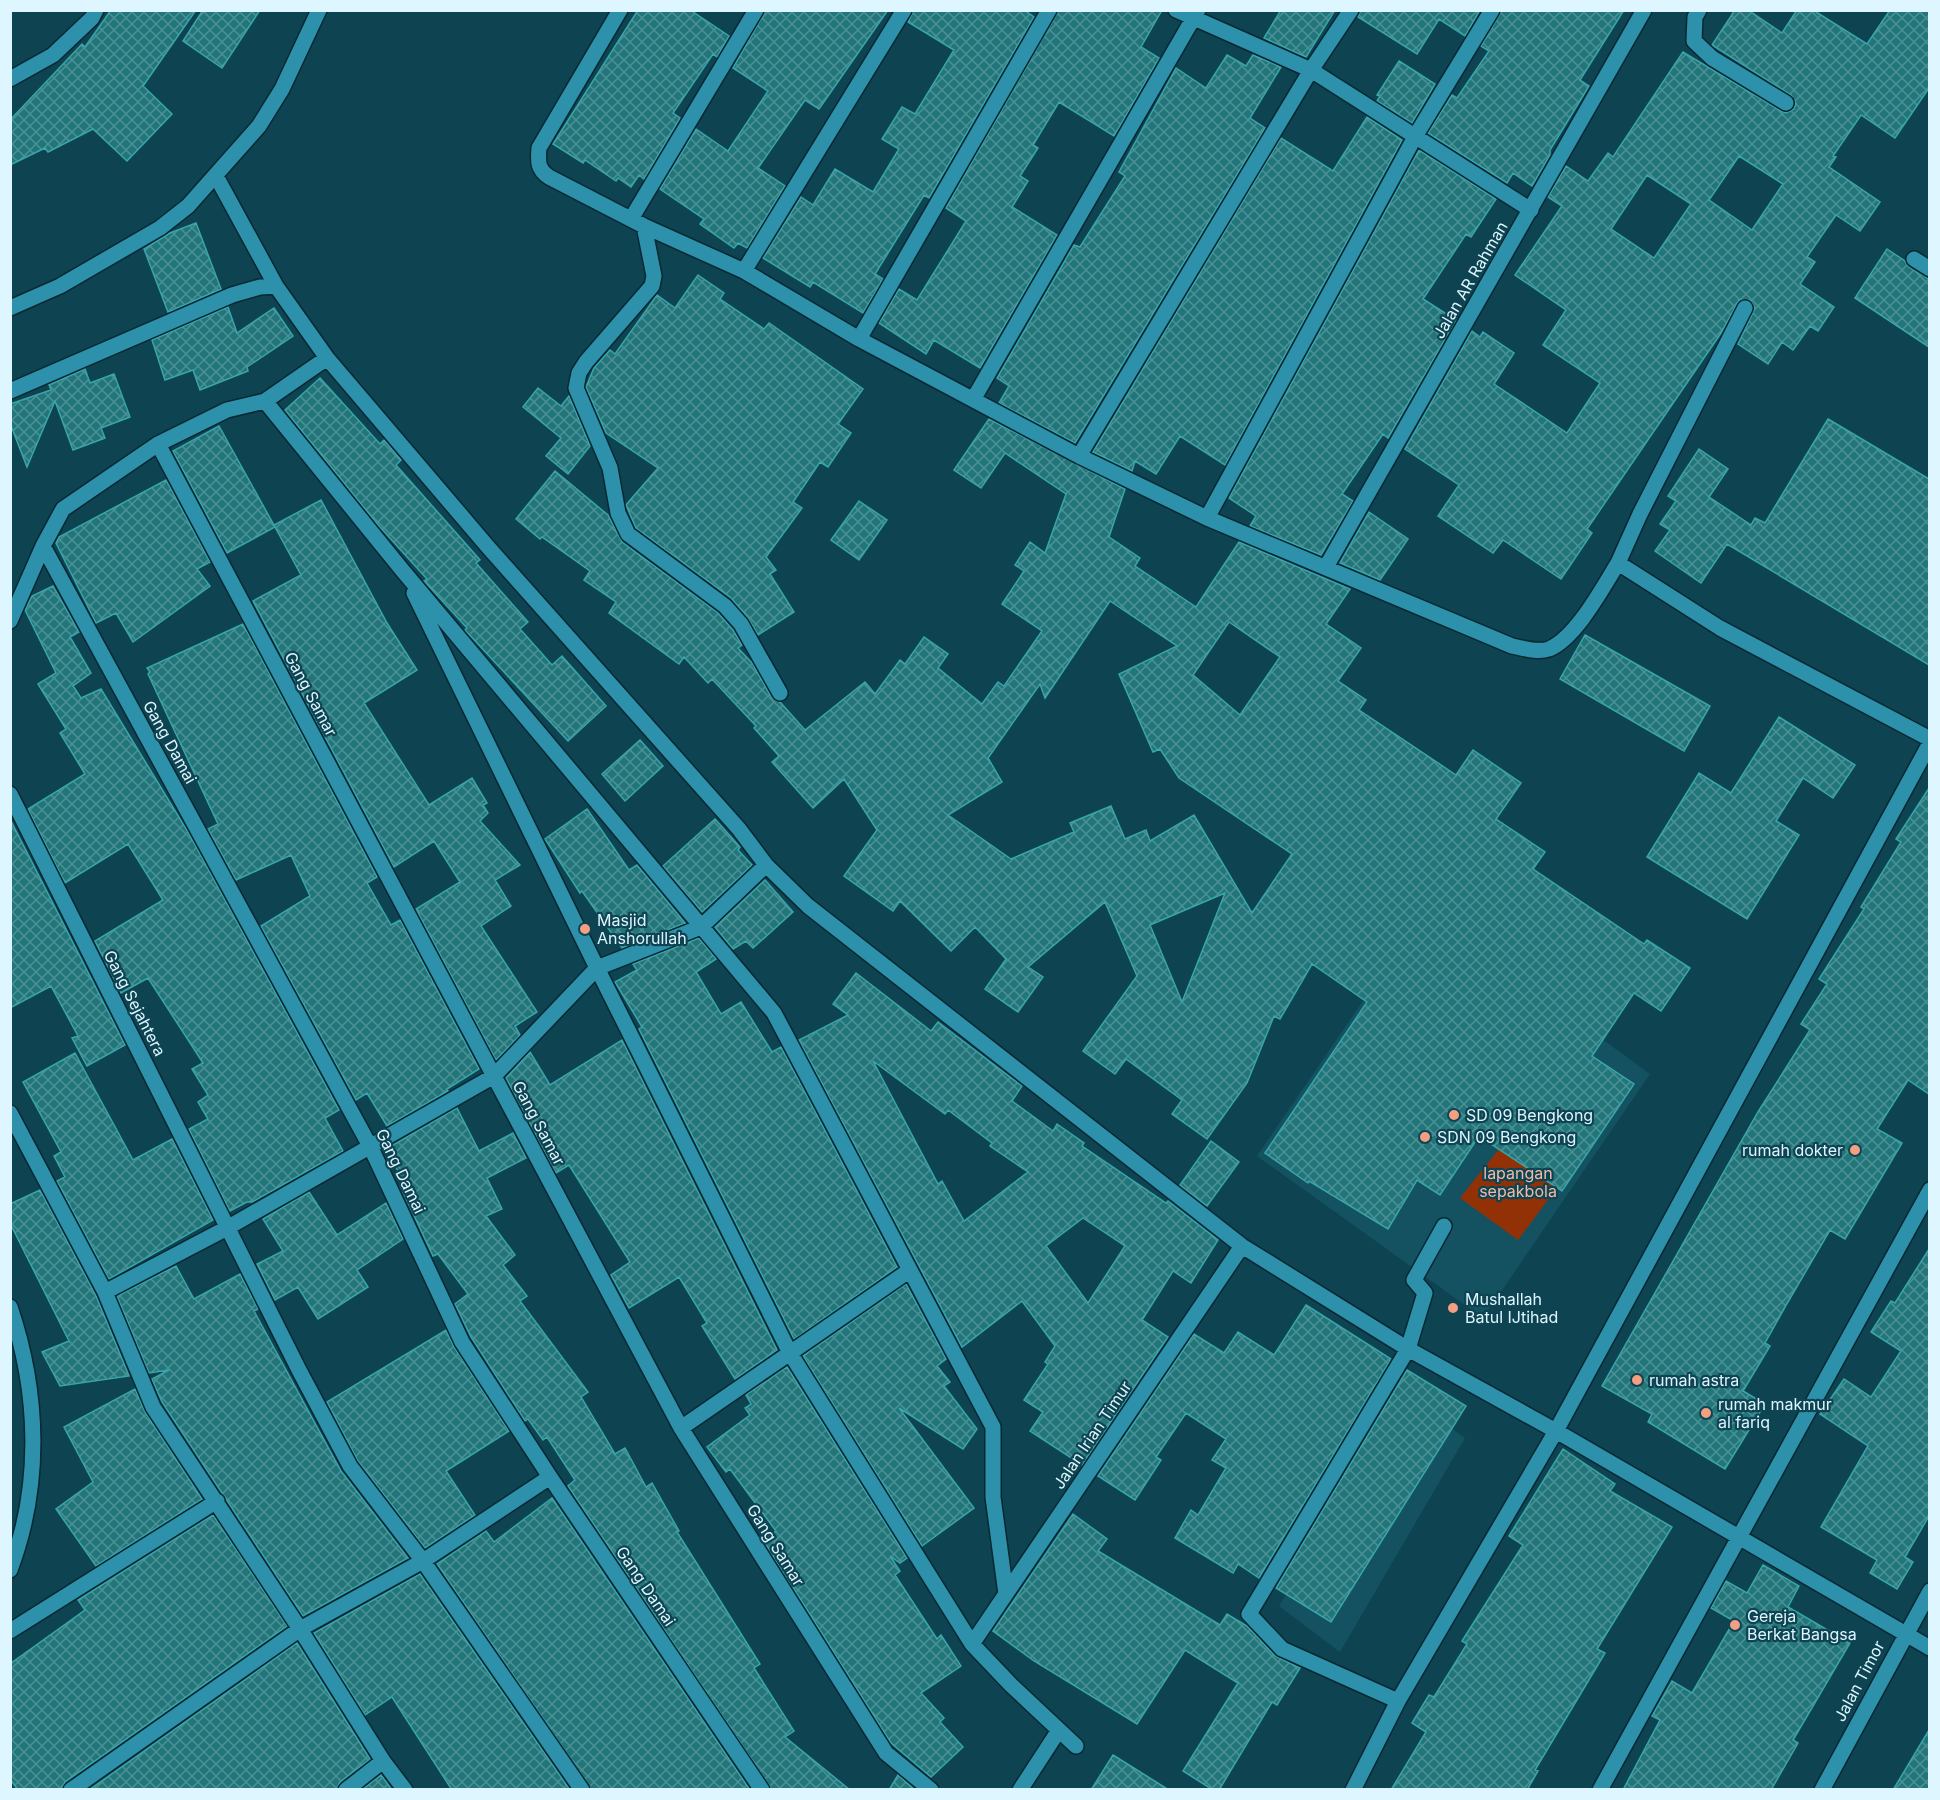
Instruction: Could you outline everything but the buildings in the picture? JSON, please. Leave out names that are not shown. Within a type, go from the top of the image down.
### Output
[{"type":"street","points":[[10,78],[53,55],[92,18],[96,10]]},
{"type":"street","points":[[10,308],[60,286],[160,228],[188,206],[259,126],[282,89],[318,10]]},
{"type":"street","points":[[620,10],[539,147],[538,163],[541,171],[549,177],[638,222],[744,271],[859,339],[974,398],[1079,456],[1208,518],[1512,646],[1531,650],[1549,649],[1578,625],[1618,563],[1640,514],[1745,308]]},
{"type":"street","points":[[756,10],[638,222],[654,276],[652,286],[585,362],[579,373],[576,388],[610,468],[618,513],[627,534],[726,606],[741,624],[780,693]]},
{"type":"street","points":[[744,271],[904,10]]},
{"type":"street","points":[[859,339],[1049,10]]},
{"type":"street","points":[[1176,10],[1196,15],[1311,70],[1531,210]]},
{"type":"street","points":[[1079,456],[1311,70],[1351,10]]},
{"type":"street","points":[[1208,518],[1416,135],[1492,10]]},
{"type":"street","name":"Jalan AR Rahman","points":[[1326,567],[1644,10]]},
{"type":"street","points":[[1699,10],[1695,17],[1694,41],[1712,58],[1786,104]]},
{"type":"street","points":[[974,398],[1196,15]]},
{"type":"street","points":[[216,176],[276,286],[327,358],[488,547],[739,829],[766,865],[808,906],[911,989],[1242,1246],[1408,1349],[1556,1431],[1929,1648]]},
{"type":"street","points":[[1914,259],[1929,269]]},
{"type":"street","points":[[10,391],[232,295],[260,287],[276,286]]},
{"type":"street","points":[[10,621],[43,546],[63,509],[158,444],[227,410],[266,401],[327,358]]},
{"type":"street","points":[[266,401],[403,571],[774,1013],[993,1427],[993,1497],[1006,1594]]},
{"type":"street","name":"Gang Samar","points":[[158,444],[681,1428],[886,1752],[931,1790]]},
{"type":"street","name":"Gang Damai","points":[[43,546],[370,1148],[462,1342],[550,1477],[762,1790]]},
{"type":"street","points":[[1353,1790],[1398,1701],[1556,1431],[1929,741],[1720,628],[1618,563]]},
{"type":"street","points":[[403,571],[597,968],[790,1353],[972,1644],[1076,1746]]},
{"type":"street","name":"Gang Sejahtera","points":[[10,794],[227,1228],[350,1466],[423,1561],[582,1790]]},
{"type":"street","points":[[105,1292],[227,1228],[494,1076],[597,968],[701,927],[766,865]]},
{"type":"street","points":[[10,1113],[105,1292],[153,1407],[300,1629],[383,1761],[405,1790]]},
{"type":"street","points":[[1600,1790],[1929,1190]]},
{"type":"street","points":[[1398,1701],[1282,1648],[1249,1614],[1408,1349],[1425,1293],[1414,1280],[1444,1226]]},
{"type":"street","name":"Jalan Irian Timur","points":[[972,1644],[1242,1246]]},
{"type":"street","points":[[681,1428],[910,1270]]},
{"type":"street","points":[[10,1307],[30,1389],[34,1446],[28,1507],[22,1539],[10,1570]]},
{"type":"street","points":[[71,1790],[300,1629],[423,1561],[550,1477]]},
{"type":"street","points":[[10,1631],[217,1502]]},
{"type":"street","name":"Jalan Timor","points":[[1822,1790],[1929,1591]]},
{"type":"street","points":[[1020,1790],[1059,1730]]},
{"type":"street","points":[[346,1790],[383,1761]]},
{"type":"shaded area","name":"SD 09 Bengkong","points":[[1495,961],[1650,1074],[1483,1318],[1257,1156],[1384,970]]},
{"type":"shaded area","points":[[1410,1397],[1465,1438],[1340,1652],[1279,1606]]},
{"type":"green space","name":"lapangan sepakbola","points":[[1569,1061],[1616,1108],[1518,1240],[1460,1198]]},
{"type":"place","name":"Masjid Anshorullah","points":[[585,929]]},
{"type":"place","name":"SD 09 Bengkong","points":[[1454,1115]]},
{"type":"place","name":"SDN 09 Bengkong","points":[[1425,1137]]},
{"type":"place","name":"rumah dokter","points":[[1855,1150]]},
{"type":"place","name":"Mushallah Batul IJtihad","points":[[1453,1308]]},
{"type":"place","name":"rumah astra","points":[[1637,1380]]},
{"type":"place","name":"rumah makmur al fariq","points":[[1706,1413]]},
{"type":"place","name":"Gereja Berkat Bangsa","points":[[1735,1625]]}]
